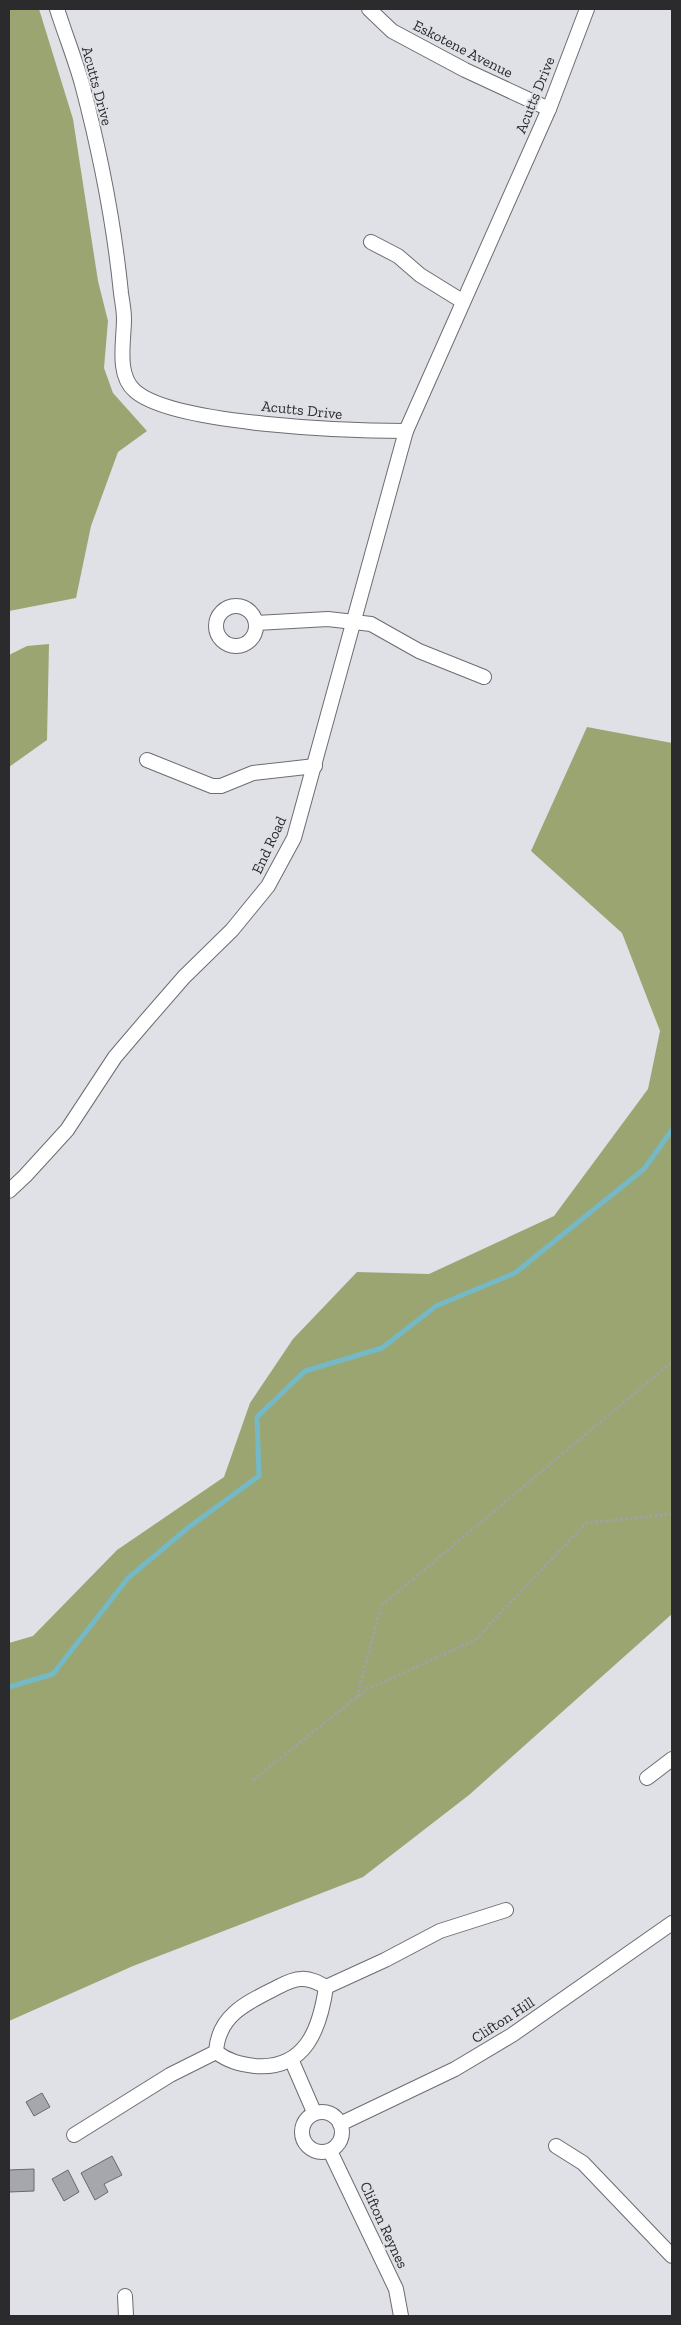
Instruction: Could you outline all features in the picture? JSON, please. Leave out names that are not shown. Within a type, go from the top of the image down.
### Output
[{"type":"street","name":"Acutts Drive","points":[[57,9],[82,84],[106,190],[118,264],[124,318],[124,375],[134,391],[152,401],[184,412],[344,431],[406,431],[462,301],[549,109],[588,9]]},
{"type":"street","name":"Eskotene Avenue","points":[[369,9],[392,31],[465,70],[549,109]]},
{"type":"street","points":[[371,242],[398,256],[420,275],[462,301]]},
{"type":"street","name":"End Road","points":[[9,1191],[67,1130],[115,1057],[184,977],[232,930],[268,886],[294,838],[406,431]]},
{"type":"street","points":[[256,623],[328,619],[371,624],[419,651],[484,677]]},
{"type":"street","points":[[147,760],[212,786],[221,786],[253,773],[315,766]]},
{"type":"street","points":[[647,1778],[672,1759]]},
{"type":"street","points":[[216,2052],[217,2038],[230,2017],[244,2004],[286,1983],[300,1979],[313,1981],[326,1987],[385,1960],[440,1931],[506,1910]]},
{"type":"street","name":"Clifton Hill","points":[[340,2124],[455,2070],[512,2035],[672,1923]]},
{"type":"street","points":[[216,2052],[227,2060],[260,2066],[280,2064],[291,2059],[307,2046],[315,2032],[322,2014],[326,1987]]},
{"type":"street","points":[[74,2135],[170,2075],[216,2052]]},
{"type":"street","points":[[291,2059],[314,2112]]},
{"type":"street","points":[[314,2112],[332,2115],[340,2124],[341,2137],[330,2150],[315,2150],[305,2142],[302,2136],[304,2123],[314,2112]]},
{"type":"street","points":[[556,2146],[583,2163],[672,2256]]},
{"type":"street","name":"Clifton Reynes","points":[[330,2150],[396,2289],[401,2316]]},
{"type":"street","points":[[125,2296],[126,2316]]},
{"type":"path","points":[[357,1697],[381,1606],[672,1362]]},
{"type":"path","points":[[253,1780],[367,1689],[474,1640],[586,1523],[672,1514]]},
{"type":"green space","points":[[9,9],[39,9],[73,119],[98,281],[108,321],[104,368],[113,393],[147,431],[118,452],[91,526],[76,598],[9,611]]},
{"type":"green space","points":[[49,644],[47,740],[9,767],[9,655],[27,646]]},
{"type":"green space","points":[[587,727],[672,743],[672,1614],[469,1795],[363,1877],[133,1966],[9,2021],[9,1643],[33,1636],[117,1550],[224,1477],[250,1403],[293,1339],[357,1272],[429,1274],[554,1216],[648,1089],[660,1031],[622,933],[531,851]]},
{"type":"building","points":[[42,2093],[50,2107],[34,2116],[26,2102]]},
{"type":"building","points":[[112,2156],[122,2175],[104,2184],[108,2192],[95,2200],[81,2173]]},
{"type":"building","points":[[34,2169],[34,2191],[9,2192],[9,2170]]},
{"type":"building","points":[[68,2170],[79,2192],[64,2201],[52,2179]]},
{"type":"waterway","points":[[9,1687],[53,1674],[128,1578],[189,1527],[259,1476],[257,1417],[305,1371],[382,1348],[436,1306],[515,1273],[644,1169],[672,1130]]}]
